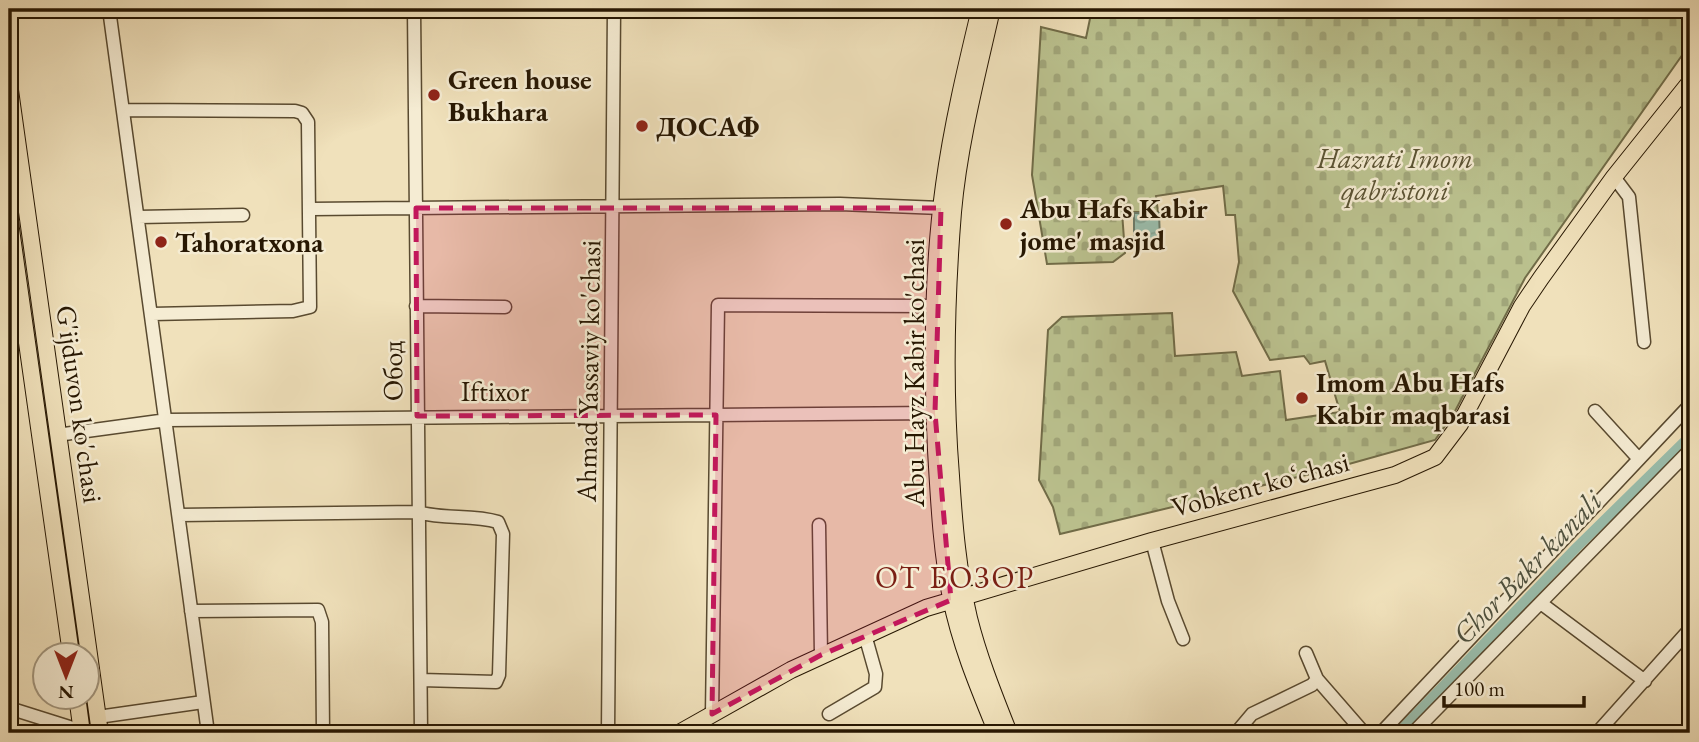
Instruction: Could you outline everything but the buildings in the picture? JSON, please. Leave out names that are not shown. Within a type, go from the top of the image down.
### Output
[{"type":"main road","name":"Abu Hayz Kabir ko'chasi","points":[[980,9],[956,109],[941,208],[935,306],[935,413],[938,488],[958,598],[974,677],[997,733]]},
{"type":"main road","name":"Abu Hayz Kabir ko'chasi","points":[[992,9],[965,137],[953,211],[949,264],[949,449],[958,598],[1009,733]]},
{"type":"main road","name":"Vobkent koʻchasi","points":[[687,731],[712,714],[821,656],[865,635],[958,598],[1152,541],[1395,475],[1441,453],[1460,424],[1522,306],[1614,177],[1690,82]]},
{"type":"main road","name":"G'ijduvon ko'chasi","points":[[9,83],[99,725]]},
{"type":"main road","name":"G'ijduvon ko'chasi","points":[[9,215],[69,640]]},
{"type":"main road","points":[[79,710],[82,732]]},
{"type":"street","points":[[109,9],[208,733]]},
{"type":"street","name":"Обод","points":[[414,9],[421,733]]},
{"type":"street","name":"Ahmad Yassaviy ko'chasi","points":[[608,733],[614,9]]},
{"type":"street","points":[[124,110],[302,113],[308,122],[310,307],[305,310],[152,314]]},
{"type":"street","points":[[1614,177],[1629,197],[1644,342]]},
{"type":"street","points":[[311,209],[839,204],[941,208]]},
{"type":"street","points":[[138,217],[243,215]]},
{"type":"street","points":[[712,714],[718,305],[935,306]]},
{"type":"street","points":[[416,306],[505,307]]},
{"type":"street","points":[[1381,733],[1690,405]]},
{"type":"street","points":[[1595,411],[1639,458]]},
{"type":"street","name":"Iftixor","points":[[57,435],[167,420],[935,413]]},
{"type":"street","points":[[1413,733],[1690,450]]},
{"type":"street","points":[[179,515],[418,512],[446,518],[483,517],[498,522],[503,534],[499,675],[496,682],[421,680]]},
{"type":"street","points":[[819,525],[821,656]]},
{"type":"street","points":[[1152,541],[1168,601],[1183,639]]},
{"type":"street","points":[[1542,604],[1645,681]]},
{"type":"street","points":[[191,611],[317,610],[322,622],[323,733]]},
{"type":"street","points":[[1597,733],[1690,629]]},
{"type":"street","points":[[830,713],[875,687],[876,674],[865,635]]},
{"type":"street","points":[[1306,653],[1317,679],[1364,733]]},
{"type":"street","points":[[1236,733],[1252,714],[1312,685],[1317,679]]},
{"type":"street","points":[[99,725],[203,702]]},
{"type":"street","points":[[9,708],[82,732]]},
{"type":"highlighted area","points":[[416,208],[941,208],[935,413],[951,600],[821,655],[712,714],[716,415],[417,416]]},
{"type":"green space","name":"Hazrati Imom qabristoni","points":[[1092,9],[1690,9],[1690,44],[1525,278],[1453,415],[1435,440],[1331,469],[1060,534],[1053,507],[1039,480],[1048,330],[1062,317],[1172,313],[1175,356],[1236,352],[1242,376],[1280,371],[1286,420],[1340,412],[1325,361],[1310,364],[1304,356],[1270,360],[1233,291],[1239,262],[1235,215],[1226,215],[1223,186],[1156,196],[1158,212],[1122,212],[1125,253],[1113,262],[1047,264],[1032,175],[1041,27],[1086,38]]},
{"type":"water","points":[[1134,213],[1159,213],[1160,240],[1134,240]]},
{"type":"waterway","name":"Chor Bakr kanali","points":[[1398,733],[1577,547],[1690,436]]},
{"type":"place","name":"Green house Bukhara","points":[[434,95]]},
{"type":"place","name":"ДОСАФ","points":[[642,126]]},
{"type":"place","name":"Abu Hafs Kabir jome' masjid","points":[[1006,224]]},
{"type":"place","name":"Tahoratxona","points":[[161,242]]},
{"type":"place","name":"Imom Abu Hafs Kabir maqbarasi","points":[[1302,398]]},
{"type":"district","name":"ОТ БОЗОР","points":[[955,577]]}]
